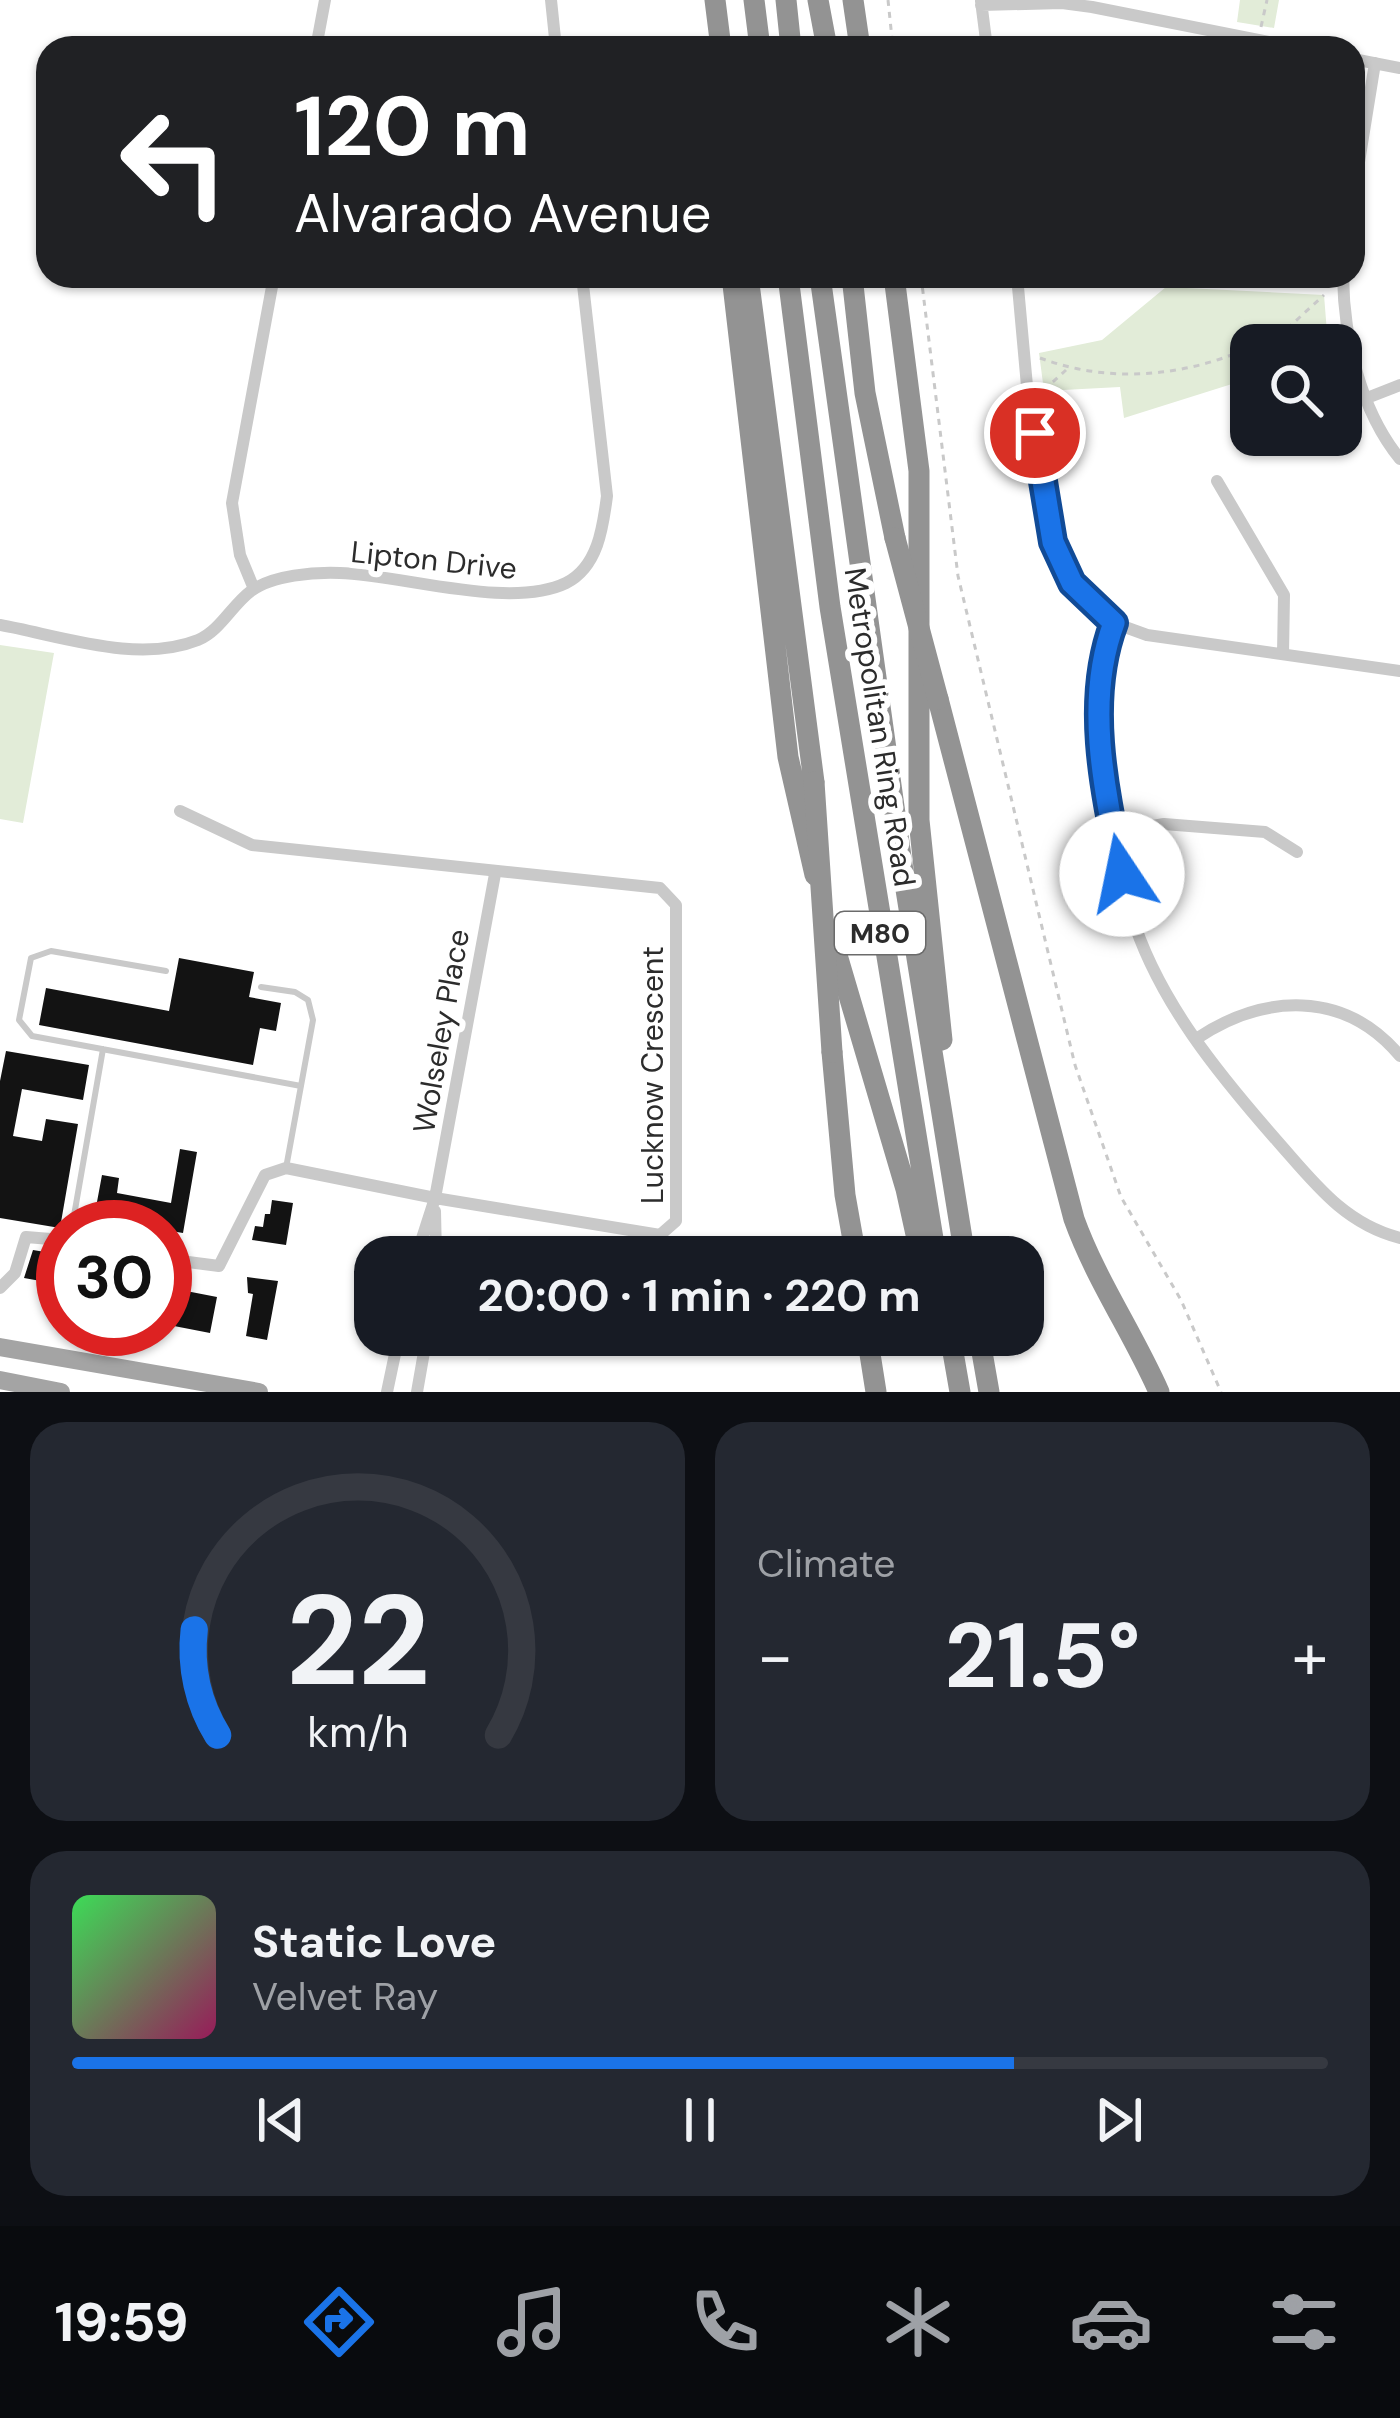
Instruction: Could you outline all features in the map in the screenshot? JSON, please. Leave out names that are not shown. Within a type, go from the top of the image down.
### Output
[{"type":"highway","points":[[703,0],[707,36]]},
{"type":"highway","points":[[716,0],[720,36]]},
{"type":"highway","points":[[730,0],[734,36]]},
{"type":"highway","points":[[754,0],[758,36]]},
{"type":"highway","points":[[786,0],[790,36]]},
{"type":"highway","points":[[822,0],[826,36]]},
{"type":"highway","points":[[854,0],[858,36]]},
{"type":"highway","points":[[733,288],[797,806],[916,1236]]},
{"type":"highway","points":[[750,288],[814,782]]},
{"type":"highway","points":[[763,288],[807,639],[832,1052],[852,1236]]},
{"type":"highway","name":"Metropolitan Ring Road","points":[[790,288],[830,607],[933,1236]]},
{"type":"highway","name":"Metropolitan Ring Road","points":[[822,288],[864,607],[961,1236]]},
{"type":"highway","points":[[853,288],[866,393],[895,538],[1074,1219],[1089,1260],[1142,1352],[1159,1392]]},
{"type":"highway","points":[[896,288],[919,471],[919,820],[955,1200]]},
{"type":"highway","points":[[1142,1352],[1174,1392]]},
{"type":"highway","points":[[870,1356],[876,1392]]},
{"type":"highway","points":[[952,1356],[959,1386]]},
{"type":"highway","points":[[983,1356],[989,1392]]},
{"type":"main road","points":[[0,1347],[259,1392]]},
{"type":"main road","points":[[0,1381],[61,1392]]},
{"type":"street","points":[[318,36],[325,0]]},
{"type":"street","points":[[551,0],[555,36]]},
{"type":"street","points":[[985,36],[981,2],[1062,3],[1236,36]]},
{"type":"street","points":[[1365,61],[1400,68]]},
{"type":"street","points":[[1365,125],[1375,63]]},
{"type":"street","points":[[0,625],[134,650],[173,648],[204,638],[254,589],[240,555],[232,503],[272,288]]},
{"type":"street","name":"Lipton Drive","points":[[254,589],[295,576],[338,573],[526,595],[569,582],[591,559],[603,530],[607,496],[583,288]]},
{"type":"street","points":[[1017,288],[1028,397],[1053,542],[1072,583],[1120,626],[1147,635],[1400,671]]},
{"type":"street","points":[[1344,288],[1347,338],[1367,398],[1400,459]]},
{"type":"street","points":[[1367,398],[1400,386]]},
{"type":"street","points":[[1217,481],[1284,595],[1282,654]]},
{"type":"street","points":[[1120,626],[1099,679],[1098,722],[1131,914],[1160,982],[1236,1095],[1334,1205],[1376,1231],[1400,1238]]},
{"type":"street","name":"Lucknow Crescent","points":[[180,812],[252,845],[660,888],[676,905],[676,1221],[660,1235],[435,1198]]},
{"type":"street","points":[[1114,833],[1164,824],[1265,832],[1298,852]]},
{"type":"street","name":"Wolseley Place","points":[[423,1236],[435,1198],[495,874]]},
{"type":"street","points":[[1196,1039],[1238,1015],[1280,1003],[1328,1009],[1357,1021],[1400,1056]]},
{"type":"street","points":[[192,1262],[219,1266],[265,1175],[286,1168],[435,1198]]},
{"type":"street","name":"Wolseley Place","points":[[435,1198],[436,1236]]},
{"type":"street","points":[[0,1288],[15,1274],[26,1237],[36,1238]]},
{"type":"street","points":[[387,1392],[395,1356]]},
{"type":"street","points":[[417,1392],[423,1356]]},
{"type":"lane","points":[[166,971],[51,951],[31,958],[20,1021],[32,1036],[301,1086]]},
{"type":"lane","points":[[261,987],[295,992],[308,1000],[314,1019],[286,1168]]},
{"type":"lane","points":[[77,1200],[103,1049]]},
{"type":"path","points":[[888,0],[892,36]]},
{"type":"path","points":[[1262,27],[1267,0]]},
{"type":"path","points":[[923,288],[958,576],[1075,1065],[1121,1197],[1181,1300],[1221,1392]]},
{"type":"path","points":[[1292,324],[1324,295]]},
{"type":"path","points":[[1040,358],[1067,368],[1156,375],[1199,368],[1230,356]]},
{"type":"path","points":[[1044,390],[1067,368]]},
{"type":"green space","points":[[1240,0],[1279,0],[1274,28],[1237,22]]},
{"type":"green space","points":[[1165,288],[1324,295],[1326,324],[1230,324],[1230,385],[1124,418],[1120,387],[1044,391],[1039,353],[1102,340]]},
{"type":"green space","points":[[0,645],[54,653],[23,823],[0,819]]},
{"type":"building","points":[[179,958],[254,972],[249,997],[281,1003],[276,1031],[260,1028],[253,1065],[39,1025],[46,988],[169,1011]]},
{"type":"building","points":[[6,1051],[89,1065],[83,1100],[22,1089],[13,1136],[42,1141],[46,1119],[78,1124],[65,1200],[36,1200],[36,1224],[0,1218],[0,1081]]},
{"type":"building","points":[[180,1149],[197,1152],[189,1200],[172,1200]]},
{"type":"building","points":[[102,1175],[119,1178],[117,1193],[155,1200],[97,1200]]},
{"type":"building","points":[[272,1200],[293,1203],[286,1245],[252,1240],[255,1226],[263,1227],[265,1214],[270,1214]]},
{"type":"building","points":[[33,1250],[36,1250],[36,1280],[24,1278]]},
{"type":"building","points":[[247,1277],[278,1281],[267,1340],[246,1336],[253,1294],[248,1293]]},
{"type":"building","points":[[192,1292],[217,1297],[210,1333],[192,1330]]},
{"type":"route","points":[[1035,433],[1053,542],[1072,583],[1114,623],[1099,679],[1098,722],[1122,874]]}]
